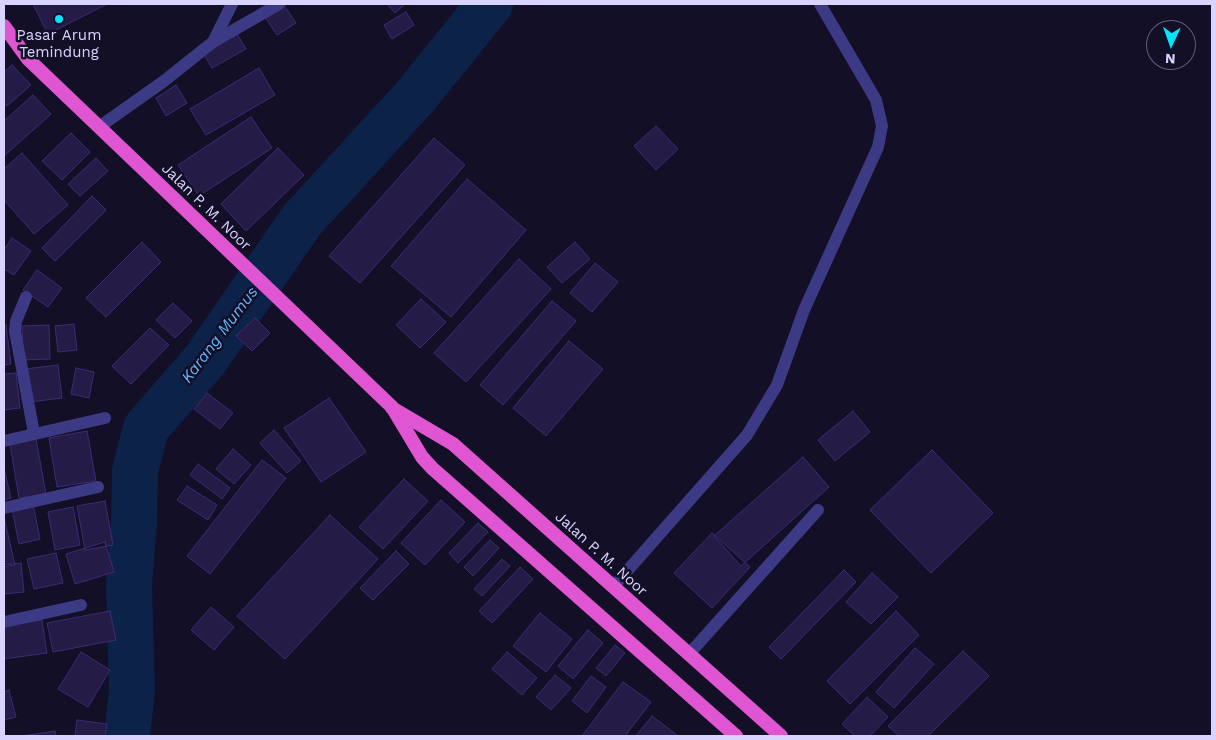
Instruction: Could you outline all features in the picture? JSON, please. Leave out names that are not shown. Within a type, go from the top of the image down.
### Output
[{"type":"highway","name":"Jalan P. M. Noor","points":[[4,26],[28,59],[392,407],[448,440],[780,736]]},
{"type":"highway","name":"Jalan P. M. Noor","points":[[392,407],[422,457],[432,468],[736,736]]},
{"type":"street","points":[[214,42],[232,4]]},
{"type":"street","points":[[99,127],[214,42],[279,4]]},
{"type":"street","points":[[613,587],[747,435],[777,385],[804,310],[878,147],[882,126],[876,100],[820,4]]},
{"type":"street","points":[[26,297],[16,320],[15,331],[34,433]]},
{"type":"street","points":[[4,440],[105,418]]},
{"type":"street","points":[[4,508],[98,487]]},
{"type":"street","points":[[689,654],[818,510]]},
{"type":"street","points":[[4,622],[81,605]]},
{"type":"building","name":"Pasar Arum Temindung","points":[[33,4],[107,4],[48,34]]},
{"type":"building","points":[[387,4],[405,4],[395,13]]},
{"type":"building","points":[[284,5],[296,23],[277,35],[265,17]]},
{"type":"building","points":[[406,12],[414,25],[392,39],[384,25]]},
{"type":"building","points":[[237,34],[246,49],[212,68],[203,53]]},
{"type":"building","points":[[12,65],[31,85],[7,106],[4,102],[4,72]]},
{"type":"building","points":[[259,68],[275,95],[206,135],[190,109]]},
{"type":"building","points":[[176,85],[187,103],[166,116],[156,98]]},
{"type":"building","points":[[33,95],[51,114],[4,156],[4,121]]},
{"type":"building","points":[[251,117],[272,148],[199,196],[178,165]]},
{"type":"building","points":[[656,126],[678,149],[656,170],[634,146]]},
{"type":"building","points":[[71,133],[90,152],[62,180],[42,161]]},
{"type":"building","points":[[434,138],[465,165],[360,283],[329,256]]},
{"type":"building","points":[[278,148],[304,175],[246,231],[221,204]]},
{"type":"building","points":[[22,153],[68,205],[34,234],[4,200],[4,169]]},
{"type":"building","points":[[96,158],[108,171],[80,196],[68,184]]},
{"type":"building","points":[[467,179],[526,230],[451,317],[391,266]]},
{"type":"building","points":[[92,196],[106,210],[55,261],[42,248]]},
{"type":"building","points":[[12,238],[31,251],[14,275],[4,269],[4,250]]},
{"type":"building","points":[[142,242],[161,262],[106,317],[86,298]]},
{"type":"building","points":[[575,242],[590,259],[562,283],[547,267]]},
{"type":"building","points":[[519,259],[551,289],[466,382],[434,353]]},
{"type":"building","points":[[595,263],[618,282],[592,312],[570,293]]},
{"type":"building","points":[[37,270],[62,288],[48,307],[23,290]]},
{"type":"building","points":[[421,299],[446,322],[420,348],[396,325]]},
{"type":"building","points":[[552,301],[576,321],[503,405],[480,385]]},
{"type":"building","points":[[173,303],[192,321],[175,338],[156,320]]},
{"type":"building","points":[[255,318],[270,333],[252,351],[236,336]]},
{"type":"building","points":[[74,324],[77,350],[58,352],[55,326]]},
{"type":"building","points":[[6,325],[11,364],[4,365],[4,326]]},
{"type":"building","points":[[49,325],[50,359],[23,360],[22,326]]},
{"type":"building","points":[[150,328],[169,345],[131,384],[112,366]]},
{"type":"building","points":[[569,341],[603,369],[546,436],[513,408]]},
{"type":"building","points":[[58,365],[62,398],[30,402],[25,369]]},
{"type":"building","points":[[76,368],[94,372],[89,398],[71,394]]},
{"type":"building","points":[[16,373],[20,408],[4,410],[4,374]]},
{"type":"building","points":[[207,393],[233,413],[220,429],[194,409]]},
{"type":"building","points":[[329,398],[366,452],[321,482],[284,428]]},
{"type":"building","points":[[853,411],[870,432],[835,461],[818,440]]},
{"type":"building","points":[[274,430],[301,461],[287,473],[260,443]]},
{"type":"building","points":[[87,431],[96,481],[57,487],[49,438]]},
{"type":"building","points":[[36,439],[46,494],[19,498],[10,444]]},
{"type":"building","points":[[233,449],[251,465],[234,484],[216,469]]},
{"type":"building","points":[[932,450],[993,513],[931,573],[870,510]]},
{"type":"building","points":[[803,457],[829,487],[741,566],[714,536]]},
{"type":"building","points":[[262,460],[286,478],[210,574],[187,556]]},
{"type":"building","points":[[198,464],[230,488],[222,499],[190,475]]},
{"type":"building","points":[[4,468],[11,498],[4,500]]},
{"type":"building","points":[[404,479],[428,501],[383,549],[359,527]]},
{"type":"building","points":[[187,486],[217,505],[208,520],[177,500]]},
{"type":"building","points":[[441,500],[465,522],[425,565],[401,543]]},
{"type":"building","points":[[105,501],[113,545],[85,550],[77,506]]},
{"type":"building","points":[[33,504],[40,539],[19,544],[12,509]]},
{"type":"building","points":[[73,507],[80,545],[55,550],[48,512]]},
{"type":"building","points":[[330,515],[378,559],[285,659],[237,616]]},
{"type":"building","points":[[4,517],[15,565],[4,567]]},
{"type":"building","points":[[478,523],[488,532],[458,563],[449,553]]},
{"type":"building","points":[[712,533],[750,567],[712,608],[674,573]]},
{"type":"building","points":[[490,540],[499,548],[473,576],[464,567]]},
{"type":"building","points":[[105,542],[114,572],[75,584],[66,554]]},
{"type":"building","points":[[396,551],[409,564],[373,600],[360,588]]},
{"type":"building","points":[[56,553],[63,583],[34,589],[27,559]]},
{"type":"building","points":[[502,559],[510,566],[482,596],[474,589]]},
{"type":"building","points":[[21,563],[24,592],[4,594],[4,565]]},
{"type":"building","points":[[520,567],[533,579],[492,623],[479,611]]},
{"type":"building","points":[[844,570],[856,582],[781,659],[769,647]]},
{"type":"building","points":[[872,573],[898,597],[871,624],[846,602]]},
{"type":"building","points":[[211,607],[234,627],[214,650],[191,630]]},
{"type":"building","points":[[110,611],[116,640],[53,652],[47,623]]},
{"type":"building","points":[[896,611],[919,635],[850,704],[827,681]]},
{"type":"building","points":[[540,613],[572,639],[546,672],[513,646]]},
{"type":"building","points":[[42,620],[47,653],[4,659],[4,626]]},
{"type":"building","points":[[588,630],[603,643],[573,679],[558,666]]},
{"type":"building","points":[[615,645],[625,653],[606,676],[596,668]]},
{"type":"building","points":[[915,648],[934,664],[894,708],[876,692]]},
{"type":"building","points":[[963,651],[989,676],[928,736],[899,736],[888,726]]},
{"type":"building","points":[[81,652],[110,670],[88,707],[58,689]]},
{"type":"building","points":[[507,652],[537,678],[522,695],[492,669]]},
{"type":"building","points":[[555,675],[571,688],[551,710],[536,697]]},
{"type":"building","points":[[591,676],[606,687],[587,713],[572,701]]},
{"type":"building","points":[[623,682],[651,702],[625,736],[582,736]]},
{"type":"building","points":[[9,690],[16,717],[4,720],[4,692]]},
{"type":"building","points":[[867,697],[888,717],[870,736],[855,736],[842,724]]},
{"type":"building","points":[[652,716],[678,736],[636,736]]},
{"type":"building","points":[[77,720],[107,724],[105,736],[75,736]]},
{"type":"building","points":[[55,731],[56,736],[22,736]]},
{"type":"waterway","name":"Karang Mumus","points":[[127,736],[132,691],[129,585],[134,524],[135,471],[146,428],[205,360],[302,220],[414,98],[490,4]]},
{"type":"place","name":"Pasar Arum Temindung","points":[[59,19]]}]
